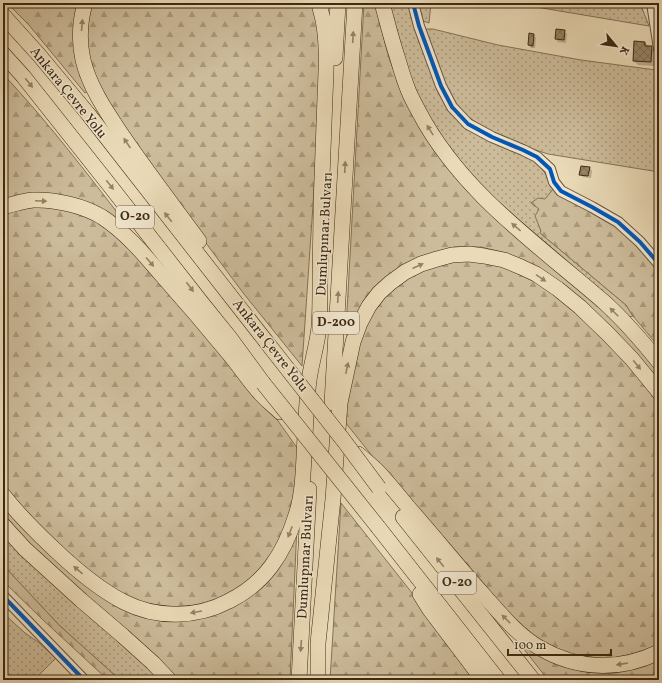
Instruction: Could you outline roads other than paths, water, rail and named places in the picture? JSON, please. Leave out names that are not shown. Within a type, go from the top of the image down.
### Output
[{"type":"highway","points":[[85,3],[81,29],[81,46],[83,60],[97,96],[134,152],[235,289],[252,324]]},
{"type":"highway","points":[[3,495],[14,509],[65,559],[94,583],[125,603],[151,612],[187,614],[221,606],[255,584],[277,560],[283,549],[297,513],[302,490],[308,386],[319,328],[321,177],[326,41],[324,21],[319,3]]},
{"type":"highway","name":"Dumlupınar Bulvarı","points":[[299,680],[338,3]]},
{"type":"highway","name":"Dumlupınar Bulvarı","points":[[318,643],[355,3]]},
{"type":"highway","points":[[382,3],[392,41],[407,87],[432,133],[457,168],[504,217],[604,303],[633,331],[659,362]]},
{"type":"highway","name":"Ankara Çevre Yolu","points":[[3,15],[39,55],[344,441],[380,482],[412,527],[533,680]]},
{"type":"highway","name":"Ankara Çevre Yolu","points":[[3,54],[23,76],[230,338],[262,388],[301,431],[498,680]]},
{"type":"highway","points":[[3,206],[33,200],[62,203],[92,212],[115,226],[165,278],[230,354],[262,388]]},
{"type":"highway","points":[[317,680],[318,643],[333,499],[340,403],[353,342],[360,323],[369,306],[390,282],[421,264],[452,255],[469,254],[504,260],[536,274],[558,289],[580,307],[632,359],[659,392]]},
{"type":"highway","points":[[380,482],[499,612],[523,636],[539,648],[556,656],[595,666],[631,663],[659,652]]},
{"type":"highway","points":[[3,525],[26,550],[128,640],[169,680]]},
{"type":"highway","points":[[378,527],[430,610],[483,680]]},
{"type":"street","points":[[413,3],[419,26],[440,86],[452,107],[468,124],[492,137],[537,157],[550,169],[554,182],[561,191],[618,222],[640,242],[659,264]]},
{"type":"street","points":[[652,3],[659,49]]},
{"type":"street","points":[[3,596],[84,680]]}]
